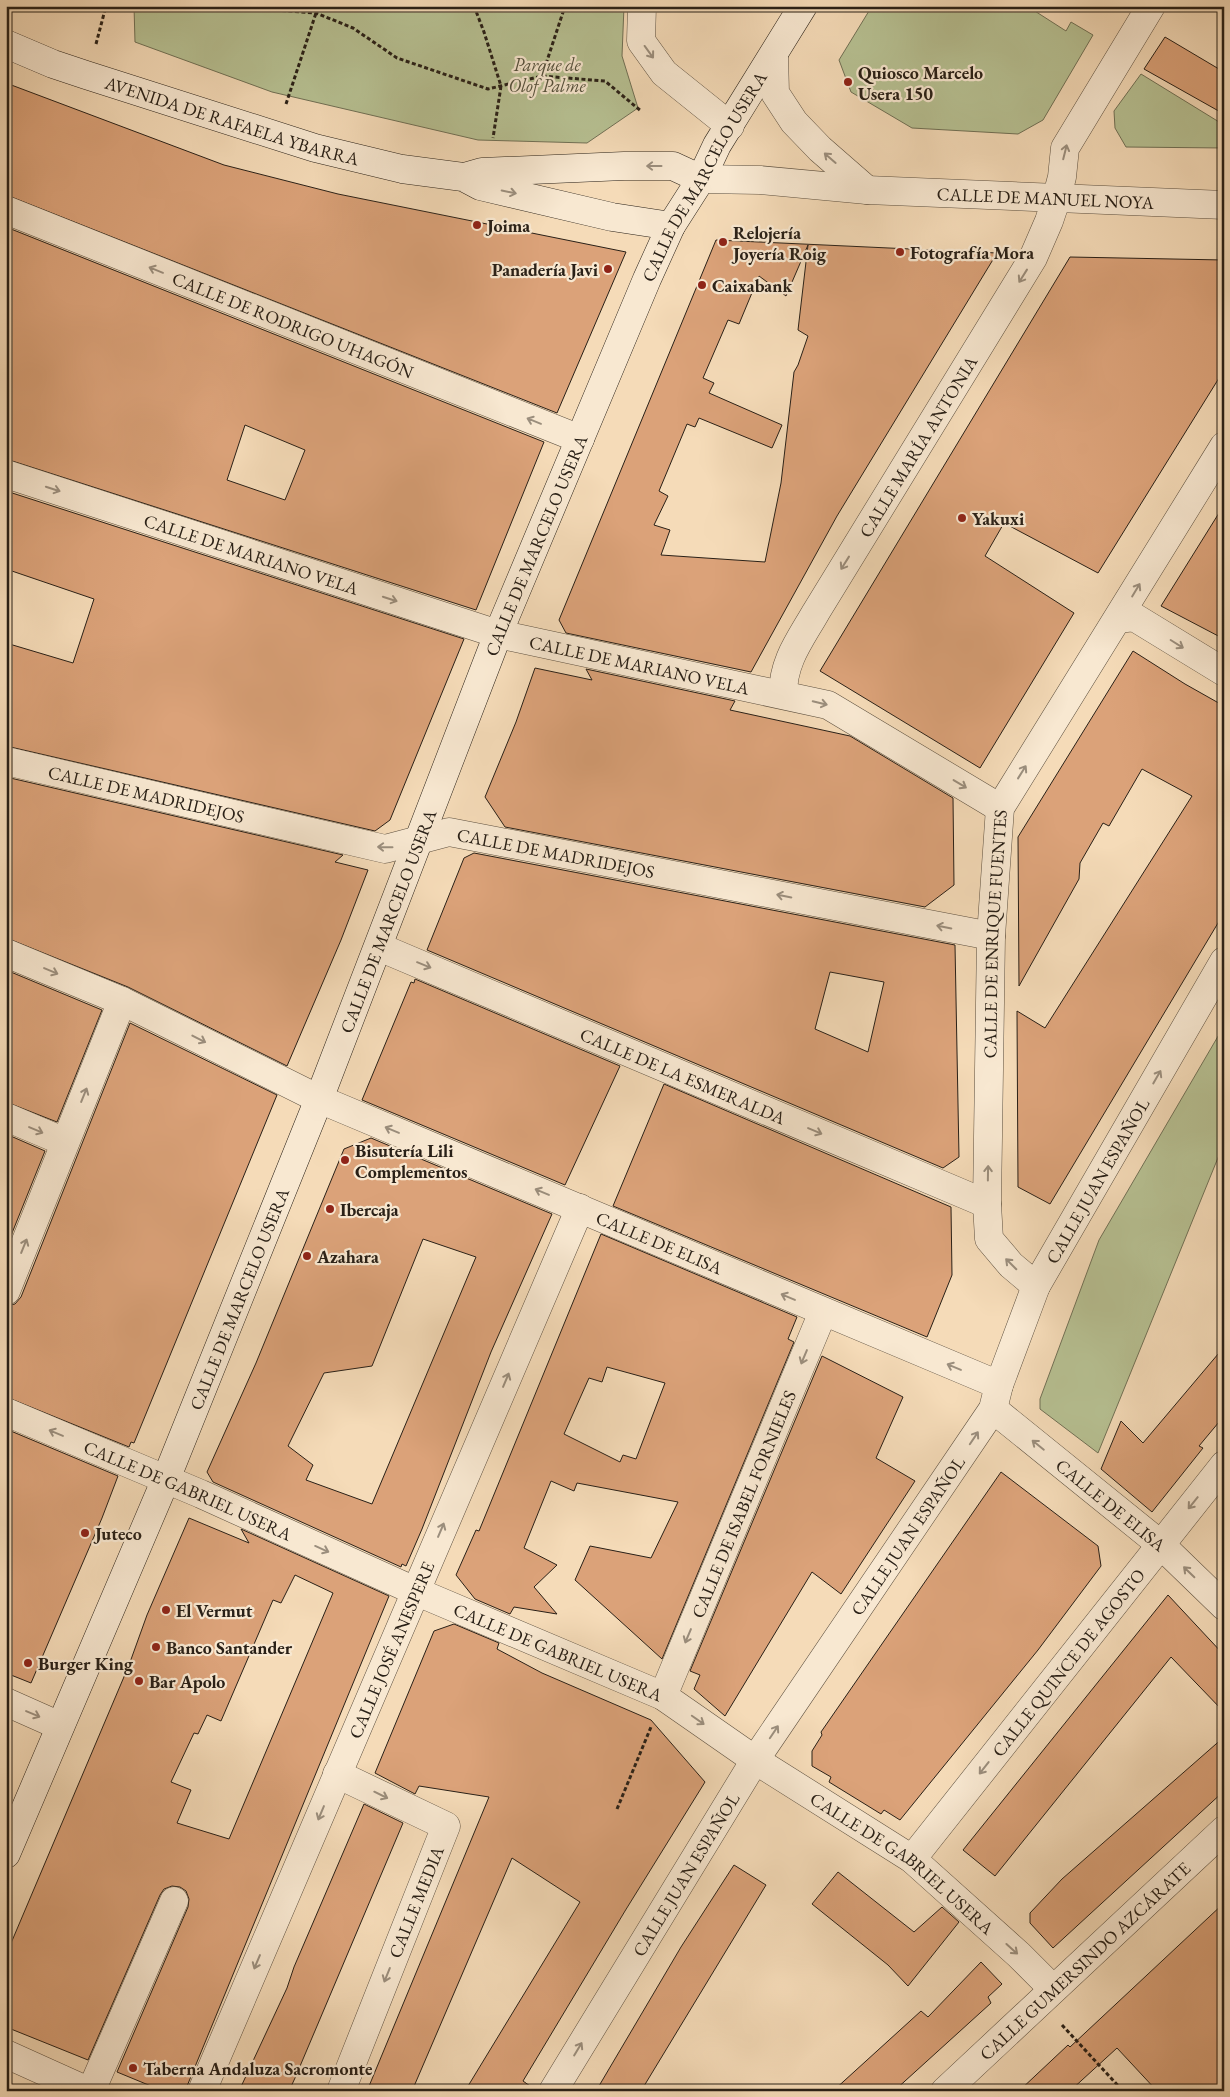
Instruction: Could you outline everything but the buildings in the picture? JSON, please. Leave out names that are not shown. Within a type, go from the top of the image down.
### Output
[{"type":"street","points":[[642,6],[641,41],[652,57],[664,73],[730,126]]},
{"type":"street","name":"CALLE DE MARCELO USERA","points":[[6,1854],[166,1479],[379,947],[498,634],[580,439],[672,226],[701,179],[717,145],[803,6]]},
{"type":"street","name":"CALLE MARÍA ANTONIA","points":[[783,694],[783,677],[788,660],[1034,258],[1050,221],[1056,200],[1062,177],[1065,148],[1151,6]]},
{"type":"street","name":"AVENIDA DE RAFAELA YBARRA","points":[[6,44],[86,75],[275,136],[315,148],[402,169],[463,177],[492,172],[624,166],[673,166],[701,179]]},
{"type":"street","points":[[774,55],[775,93],[794,122],[820,149],[866,190]]},
{"type":"street","name":"AVENIDA DE RAFAELA YBARRA","points":[[463,177],[480,186],[612,217],[672,226]]},
{"type":"street","name":"CALLE DE MANUEL NOYA","points":[[701,179],[760,180],[866,190],[1056,200],[1224,205]]},
{"type":"street","name":"CALLE DE RODRIGO UHAGÓN","points":[[6,210],[580,439]]},
{"type":"street","name":"CALLE DE ENRIQUE FUENTES","points":[[1036,1286],[1011,1265],[989,1239],[987,1204],[991,936],[1000,808],[1224,446]]},
{"type":"street","name":"CALLE DE MARIANO VELA","points":[[6,474],[498,634],[828,704],[1000,808]]},
{"type":"street","points":[[1118,619],[1134,617],[1224,672]]},
{"type":"street","name":"CALLE DE MADRIDEJOS","points":[[6,761],[386,849],[449,832],[991,936]]},
{"type":"street","name":"CALLE DE LA ESMERALDA","points":[[379,947],[987,1204]]},
{"type":"street","name":"CALLE DE ELISA","points":[[6,953],[122,1001],[319,1099],[823,1312],[996,1397],[1160,1544],[1224,1606]]},
{"type":"street","name":"CALLE JUAN ESPAÑOL","points":[[553,2091],[755,1760],[996,1397],[1036,1286],[1224,962]]},
{"type":"street","points":[[6,1291],[122,1001]]},
{"type":"street","points":[[6,1117],[65,1142]]},
{"type":"street","name":"CALLE JOSÉ ANESPERE","points":[[202,2091],[580,1208]]},
{"type":"street","name":"CALLE DE ISABEL FORNIELES","points":[[658,1709],[823,1312]]},
{"type":"street","name":"CALLE DE GABRIEL USERA","points":[[6,1412],[166,1479],[416,1591],[658,1709],[755,1760],[912,1859],[1019,1955],[1053,1989]]},
{"type":"street","name":"CALLE QUINCE DE AGOSTO","points":[[912,1859],[1224,1465]]},
{"type":"street","points":[[6,1702],[60,1726]]},
{"type":"street","name":"CALLE MEDIA","points":[[337,1774],[446,1826],[341,2091]]},
{"type":"street","name":"CALLE GUMERSINDO AZCÁRATE","points":[[945,2091],[1224,1830]]},
{"type":"street","points":[[6,2054],[90,2091],[174,1901]]},
{"type":"path","points":[[86,75],[106,6]]},
{"type":"path","points":[[271,6],[274,10],[316,13],[353,28],[397,58],[488,89],[542,76],[605,81],[641,111]]},
{"type":"path","points":[[275,136],[316,13],[315,6]]},
{"type":"path","points":[[474,6],[501,86],[493,140]]},
{"type":"path","points":[[542,76],[565,6]]},
{"type":"path","points":[[617,1809],[658,1709]]},
{"type":"path","points":[[1061,2024],[1124,2091]]},
{"type":"green space","name":"Parque de Olof Palme","points":[[134,6],[624,6],[622,56],[638,108],[587,143],[478,140],[272,92],[135,42]]},
{"type":"green space","points":[[872,6],[1027,6],[1066,31],[1071,22],[1093,35],[1043,120],[1018,134],[912,128],[851,92],[839,60]]},
{"type":"green space","points":[[1141,74],[1224,125],[1224,148],[1126,147],[1115,128],[1114,111]]},
{"type":"green space","points":[[1224,1026],[1224,1143],[1098,1453],[1040,1409],[1040,1399],[1099,1240]]},
{"type":"place","name":"Quiosco Marcelo Usera 150","points":[[848,82]]},
{"type":"place","name":"Joima","points":[[477,225]]},
{"type":"place","name":"Relojería Joyería Roig","points":[[723,242]]},
{"type":"place","name":"Fotografía Mora","points":[[900,252]]},
{"type":"place","name":"Panadería Javi","points":[[608,269]]},
{"type":"place","name":"Caixabank","points":[[702,285]]},
{"type":"place","name":"Yakuxi","points":[[962,518]]},
{"type":"place","name":"Bisutería Lili Complementos","points":[[345,1160]]},
{"type":"place","name":"Ibercaja","points":[[330,1209]]},
{"type":"place","name":"Azahara","points":[[307,1256]]},
{"type":"place","name":"Juteco","points":[[85,1533]]},
{"type":"place","name":"El Vermut","points":[[166,1610]]},
{"type":"place","name":"Banco Santander","points":[[156,1647]]},
{"type":"place","name":"Burger King","points":[[28,1663]]},
{"type":"place","name":"Bar Apolo","points":[[139,1681]]},
{"type":"place","name":"Taberna Andaluza Sacromonte","points":[[133,2068]]}]
